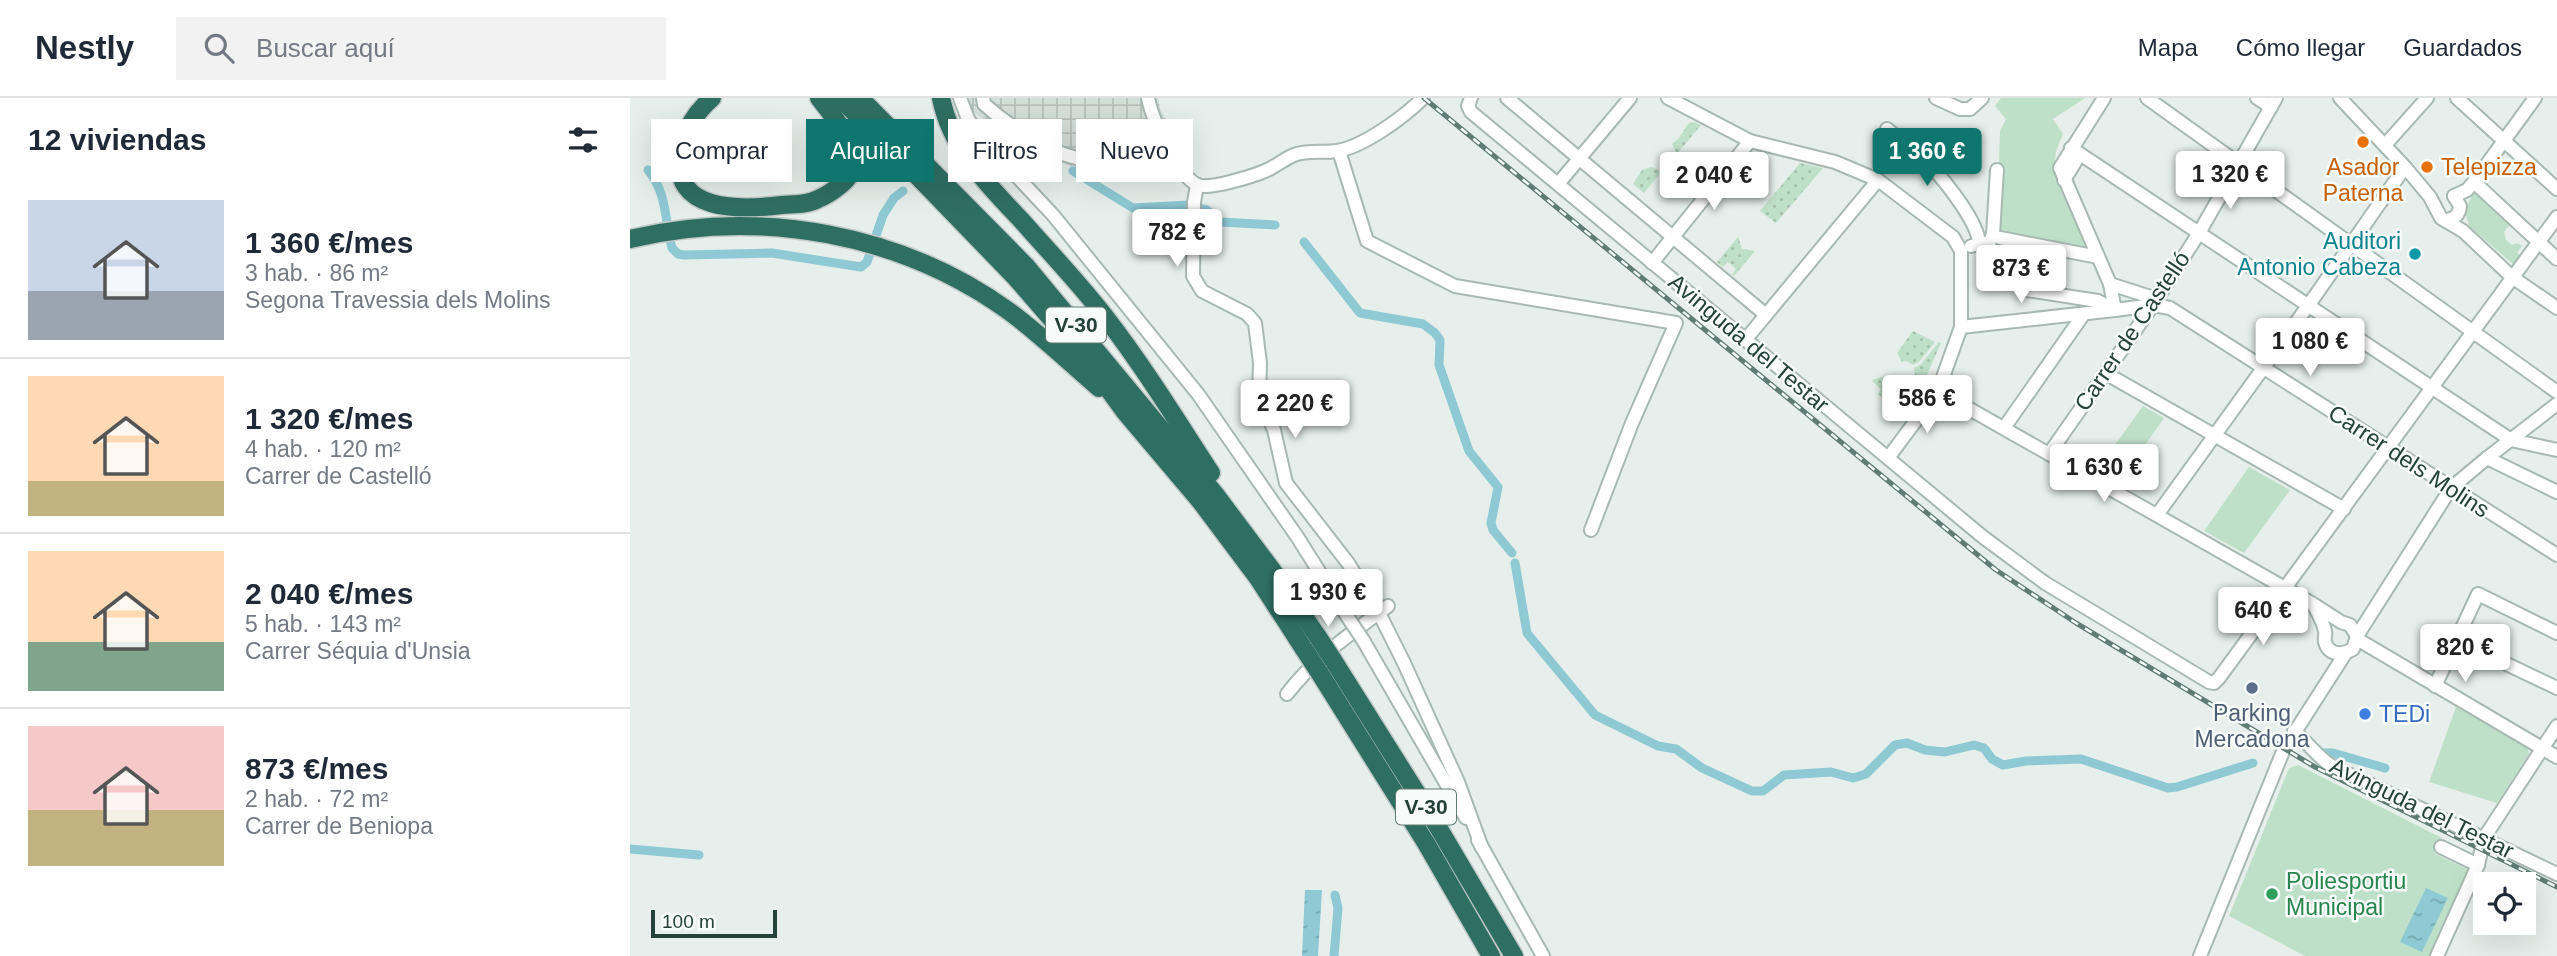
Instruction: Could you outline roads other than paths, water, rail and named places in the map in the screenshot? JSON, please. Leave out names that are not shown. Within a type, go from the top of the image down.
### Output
[{"type":"highway","points":[[712,98],[698,110],[683,139],[678,164],[686,186],[694,196],[703,201],[729,207],[766,207],[812,202],[852,173],[853,154],[836,119],[819,98]]},
{"type":"highway","name":"V-30","points":[[839,98],[1016,278],[1087,360],[1125,412],[1201,502],[1311,643],[1333,660],[1438,827],[1514,956]]},
{"type":"highway","name":"V-30","points":[[860,98],[1026,266],[1163,429],[1272,570],[1311,643],[1319,672],[1426,843],[1491,956]]},
{"type":"highway","points":[[941,98],[947,122],[959,147],[986,183],[1080,285],[1106,318],[1145,371],[1242,519],[1272,570]]},
{"type":"highway","points":[[630,239],[665,231],[715,226],[777,227],[830,234],[886,249],[955,279],[1009,312],[1125,412]]},
{"type":"street","points":[[960,98],[968,119],[981,138],[1053,215],[1198,394],[1298,538],[1363,640],[1543,956]]},
{"type":"street","points":[[983,98],[984,104],[994,113],[1056,151],[1076,157]]},
{"type":"street","points":[[1148,98],[1157,119]]},
{"type":"street","points":[[1202,186],[1265,171],[1296,154],[1339,151],[1377,133],[1407,114],[1423,98]]},
{"type":"street","points":[[1507,98],[1766,315]]},
{"type":"street","points":[[1558,184],[1630,98]]},
{"type":"street","points":[[1668,98],[1750,141],[1835,162],[1878,180],[1953,237],[1961,251],[1961,327],[1938,391],[1888,458]]},
{"type":"street","points":[[1936,98],[1960,109],[1970,109],[1982,98]]},
{"type":"street","points":[[1961,327],[2115,310],[2110,284],[2064,180],[2060,164],[2076,151],[2104,98]]},
{"type":"street","points":[[2147,98],[2557,392]]},
{"type":"street","points":[[2257,98],[2274,102]]},
{"type":"street","points":[[2340,98],[2405,167],[2444,199]]},
{"type":"street","points":[[2389,149],[2427,98]]},
{"type":"street","points":[[2457,98],[2557,189]]},
{"type":"street","points":[[2444,199],[2467,190],[2535,98]]},
{"type":"street","name":"Avinguda del Testar","points":[[1470,102],[1471,112],[1983,537],[2045,583],[2208,682],[2214,683],[2286,589]]},
{"type":"street","name":"Carrer de Castelló","points":[[2049,454],[2155,302],[2199,233],[2274,102]]},
{"type":"street","points":[[1887,129],[1930,165],[1972,222],[1979,235],[1979,244]]},
{"type":"street","points":[[1652,263],[1750,141]]},
{"type":"street","points":[[2389,149],[2444,199],[2458,201],[2454,216],[2463,230],[2512,277],[2557,308]]},
{"type":"street","points":[[1339,151],[1367,241],[1455,286],[1676,323],[1632,423],[1591,530]]},
{"type":"street","points":[[2076,151],[2511,440],[2557,450]]},
{"type":"street","points":[[2157,515],[2405,167]]},
{"type":"street","points":[[1961,251],[1990,242],[1993,234],[1997,170]]},
{"type":"street","points":[[1193,177],[1202,186]]},
{"type":"street","points":[[1746,339],[1878,180]]},
{"type":"street","points":[[2474,182],[2557,259]]},
{"type":"street","points":[[1202,186],[1193,205],[1194,276],[1202,291],[1247,313],[1255,323],[1260,363],[1259,397],[1275,430],[1286,483],[1384,609],[1404,663],[1458,782],[1482,848]]},
{"type":"street","points":[[2444,199],[2441,218],[2454,216]]},
{"type":"street","points":[[2286,589],[2557,217]]},
{"type":"street","points":[[2000,237],[2098,257]]},
{"type":"street","name":"Carrer dels Molins","points":[[1995,268],[2027,290],[2098,301],[2115,310],[2155,302]]},
{"type":"street","name":"Carrer dels Molins","points":[[2110,284],[2170,308],[2557,555]]},
{"type":"street","points":[[2004,428],[2084,315]]},
{"type":"street","points":[[2105,373],[2344,509]]},
{"type":"street","points":[[1938,391],[2314,604],[2435,686],[2557,757]]},
{"type":"street","points":[[2351,630],[2370,615],[2451,488],[2557,404]]},
{"type":"street","points":[[2487,458],[2557,492]]},
{"type":"street","points":[[2435,686],[2478,594],[2557,633]]},
{"type":"street","points":[[2314,604],[2326,633]]},
{"type":"street","points":[[1287,694],[1303,673],[1334,645],[1384,609]]},
{"type":"street","points":[[2345,654],[2337,654],[2329,649],[2325,642],[2326,633],[2331,625],[2351,630]]},
{"type":"street","points":[[2200,956],[2284,749],[2345,654],[2353,649],[2351,630]]},
{"type":"street","points":[[2456,640],[2557,688]]},
{"type":"street","points":[[2328,681],[2329,649]]},
{"type":"street","points":[[2437,956],[2477,865],[2484,838],[2557,726]]},
{"type":"street","name":"Avinguda del Testar","points":[[2294,732],[2330,765],[2557,874]]},
{"type":"street","points":[[2441,847],[2477,865]]},
{"type":"water","points":[[2426,888],[2448,898],[2422,952],[2400,942]]},
{"type":"water","points":[[1305,890],[1322,890],[1318,956],[1302,956]]},
{"type":"waterway","points":[[648,170],[662,197],[672,248],[678,254],[684,255],[772,253],[861,267],[867,262],[883,215],[894,198],[903,191]]},
{"type":"waterway","points":[[1073,171],[1133,208],[1189,205],[1207,210],[1220,222],[1275,225]]},
{"type":"waterway","points":[[1304,242],[1360,313],[1423,324],[1440,340],[1439,365],[1469,451],[1498,487],[1491,523],[1493,530],[1512,553]]},
{"type":"waterway","points":[[1515,563],[1527,633],[1595,715],[1658,746],[1676,749],[1702,768],[1752,791],[1763,791],[1784,775],[1831,772],[1853,778],[1866,774],[1895,745],[1907,743],[1925,750],[1945,752],[1974,745],[1984,748],[1992,759],[2003,765],[2026,761],[2081,759],[2168,788],[2253,763]]},
{"type":"waterway","points":[[2324,753],[2333,753],[2385,768]]},
{"type":"waterway","points":[[630,849],[699,855]]},
{"type":"waterway","points":[[1334,956],[1338,908],[1335,895]]},
{"type":"railway","points":[[1424,98],[1996,570],[2076,623],[2315,767],[2557,887]]},
{"type":"place","name":"Asador Paterna","points":[[2363,142]]},
{"type":"place","name":"Telepizza","points":[[2427,167]]},
{"type":"place","name":"Auditori Antonio Cabeza","points":[[2415,254]]},
{"type":"place","name":"Parking Mercadona","points":[[2252,688]]},
{"type":"place","name":"TEDi","points":[[2365,714]]},
{"type":"place","name":"Poliesportiu Municipal","points":[[2272,894]]}]
